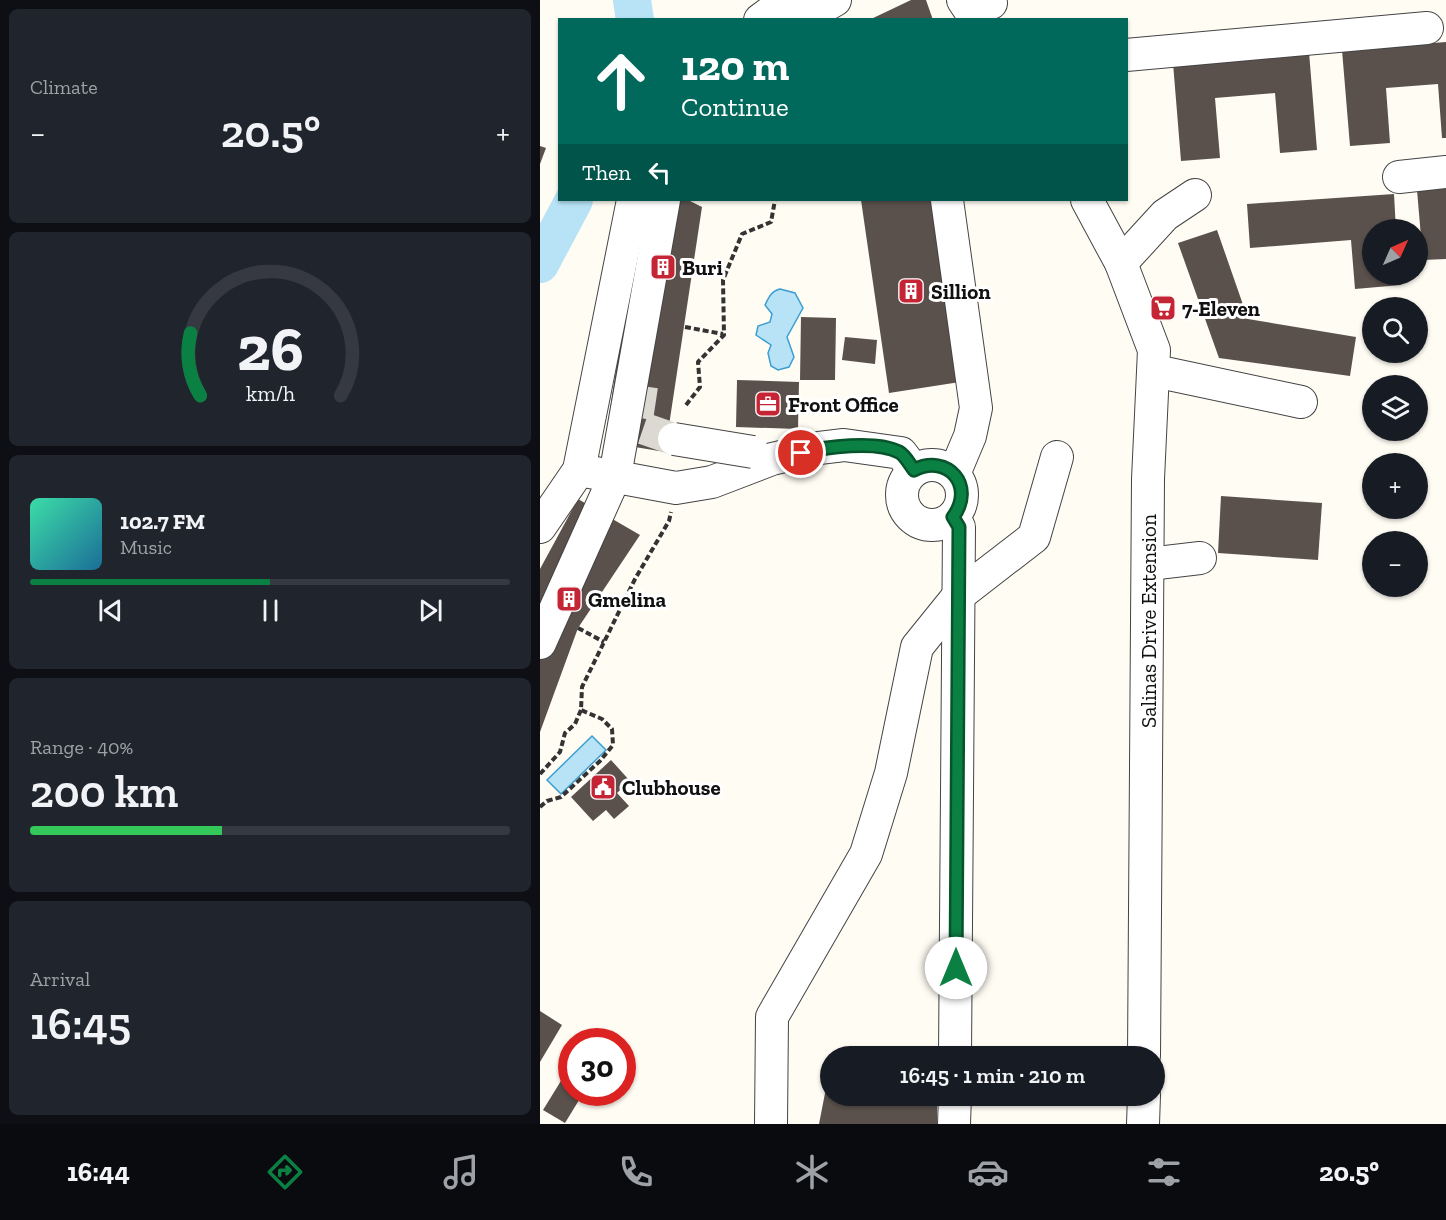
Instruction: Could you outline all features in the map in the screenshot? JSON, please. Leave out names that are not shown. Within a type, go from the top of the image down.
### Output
[{"type":"street","points":[[763,18],[787,0]]},
{"type":"street","points":[[804,18],[835,0]]},
{"type":"street","points":[[1128,55],[1427,28]]},
{"type":"street","points":[[1399,177],[1446,172]]},
{"type":"street","points":[[1121,263],[1166,215],[1195,195]]},
{"type":"street","points":[[540,527],[579,470],[633,201]]},
{"type":"street","points":[[540,644],[615,476],[664,201]]},
{"type":"street","points":[[947,201],[976,408],[970,436],[954,474]]},
{"type":"street","name":"Salinas Drive Extension","points":[[1089,201],[1121,263],[1154,350],[1155,371],[1148,479],[1144,1046]]},
{"type":"street","points":[[1155,371],[1301,402]]},
{"type":"street","points":[[674,439],[763,456],[844,445],[901,453],[914,470]]},
{"type":"street","points":[[579,470],[676,488],[712,482],[763,456]]},
{"type":"street","points":[[771,1124],[772,1017],[866,854],[891,773],[916,647],[958,586],[1034,537],[1057,457]]},
{"type":"street","points":[[941,521],[962,500],[959,481],[954,474],[937,465],[914,470],[903,485],[902,503],[912,518],[941,521],[959,527],[955,1046]]},
{"type":"street","points":[[1149,564],[1200,558]]},
{"type":"street","points":[[954,1124],[955,1106]]},
{"type":"street","points":[[1143,1124],[1144,1106]]},
{"type":"path","points":[[686,405],[700,387],[698,362],[724,334],[723,280],[742,234],[771,222],[775,201]]},
{"type":"path","points":[[685,327],[724,334]]},
{"type":"path","points":[[540,774],[560,752],[565,733],[575,724],[581,710],[582,687],[635,579],[669,521],[676,488]]},
{"type":"path","points":[[578,628],[604,642]]},
{"type":"path","points":[[540,807],[548,801],[561,797],[600,761],[613,745],[612,729],[602,719],[581,710]]},
{"type":"water","points":[[780,289],[795,293],[803,308],[787,337],[794,357],[789,367],[778,370],[771,366],[768,353],[771,345],[756,335],[758,326],[770,322],[772,314],[765,305],[772,293]]},
{"type":"water","points":[[592,736],[606,750],[561,794],[547,780]]},
{"type":"building","points":[[911,0],[926,0],[932,18],[873,18]]},
{"type":"building","points":[[1446,42],[1446,138],[1442,138],[1438,84],[1386,88],[1390,143],[1350,146],[1342,50]]},
{"type":"building","points":[[1309,52],[1317,150],[1280,153],[1275,93],[1215,98],[1220,158],[1181,161],[1173,63]]},
{"type":"building","points":[[540,146],[546,148],[540,164]]},
{"type":"building","points":[[1446,188],[1446,259],[1428,260],[1428,219],[1419,219],[1417,190]]},
{"type":"building","points":[[1394,194],[1395,219],[1362,219],[1362,285],[1401,285],[1355,289],[1351,240],[1250,248],[1247,204]]},
{"type":"building","name":"Buri","points":[[642,201],[690,201],[702,207],[665,452],[605,442]]},
{"type":"building","name":"Sillion","points":[[861,201],[934,201],[960,382],[889,393]]},
{"type":"building","points":[[1217,230],[1248,319],[1356,337],[1350,376],[1219,358],[1178,243]]},
{"type":"building","points":[[801,317],[836,318],[835,380],[800,380]]},
{"type":"building","points":[[845,337],[877,340],[875,364],[842,360]]},
{"type":"building","name":"Front Office","points":[[737,380],[799,382],[798,429],[736,427]]},
{"type":"building","points":[[1221,496],[1322,503],[1318,560],[1218,553]]},
{"type":"building","name":"Gmelina","points":[[578,499],[640,535],[578,628],[540,732],[540,569]]},
{"type":"building","name":"Clubhouse","points":[[611,760],[630,781],[617,793],[629,806],[614,819],[606,810],[593,821],[571,797]]},
{"type":"building","points":[[540,1011],[562,1025],[558,1028],[540,1062]]},
{"type":"building","points":[[558,1086],[558,1106],[575,1106],[565,1123],[543,1110]]},
{"type":"building","points":[[823,1106],[937,1106],[937,1124],[819,1124]]},
{"type":"waterway","points":[[632,0],[635,18]]},
{"type":"waterway","points":[[540,264],[573,201]]},
{"type":"tunnel","points":[[642,386],[636,426],[674,439]]},
{"type":"place","name":"Buri","points":[[663,267]]},
{"type":"place","name":"Sillion","points":[[911,291]]},
{"type":"place","name":"7-Eleven","points":[[1163,308]]},
{"type":"place","name":"Front Office","points":[[768,404]]},
{"type":"place","name":"Gmelina","points":[[569,599]]},
{"type":"place","name":"Clubhouse","points":[[603,787]]},
{"type":"route","points":[[801,453],[844,445],[892,449],[901,453],[914,470],[937,465],[946,468],[959,481],[962,500],[953,517],[959,527],[956,968]]}]
